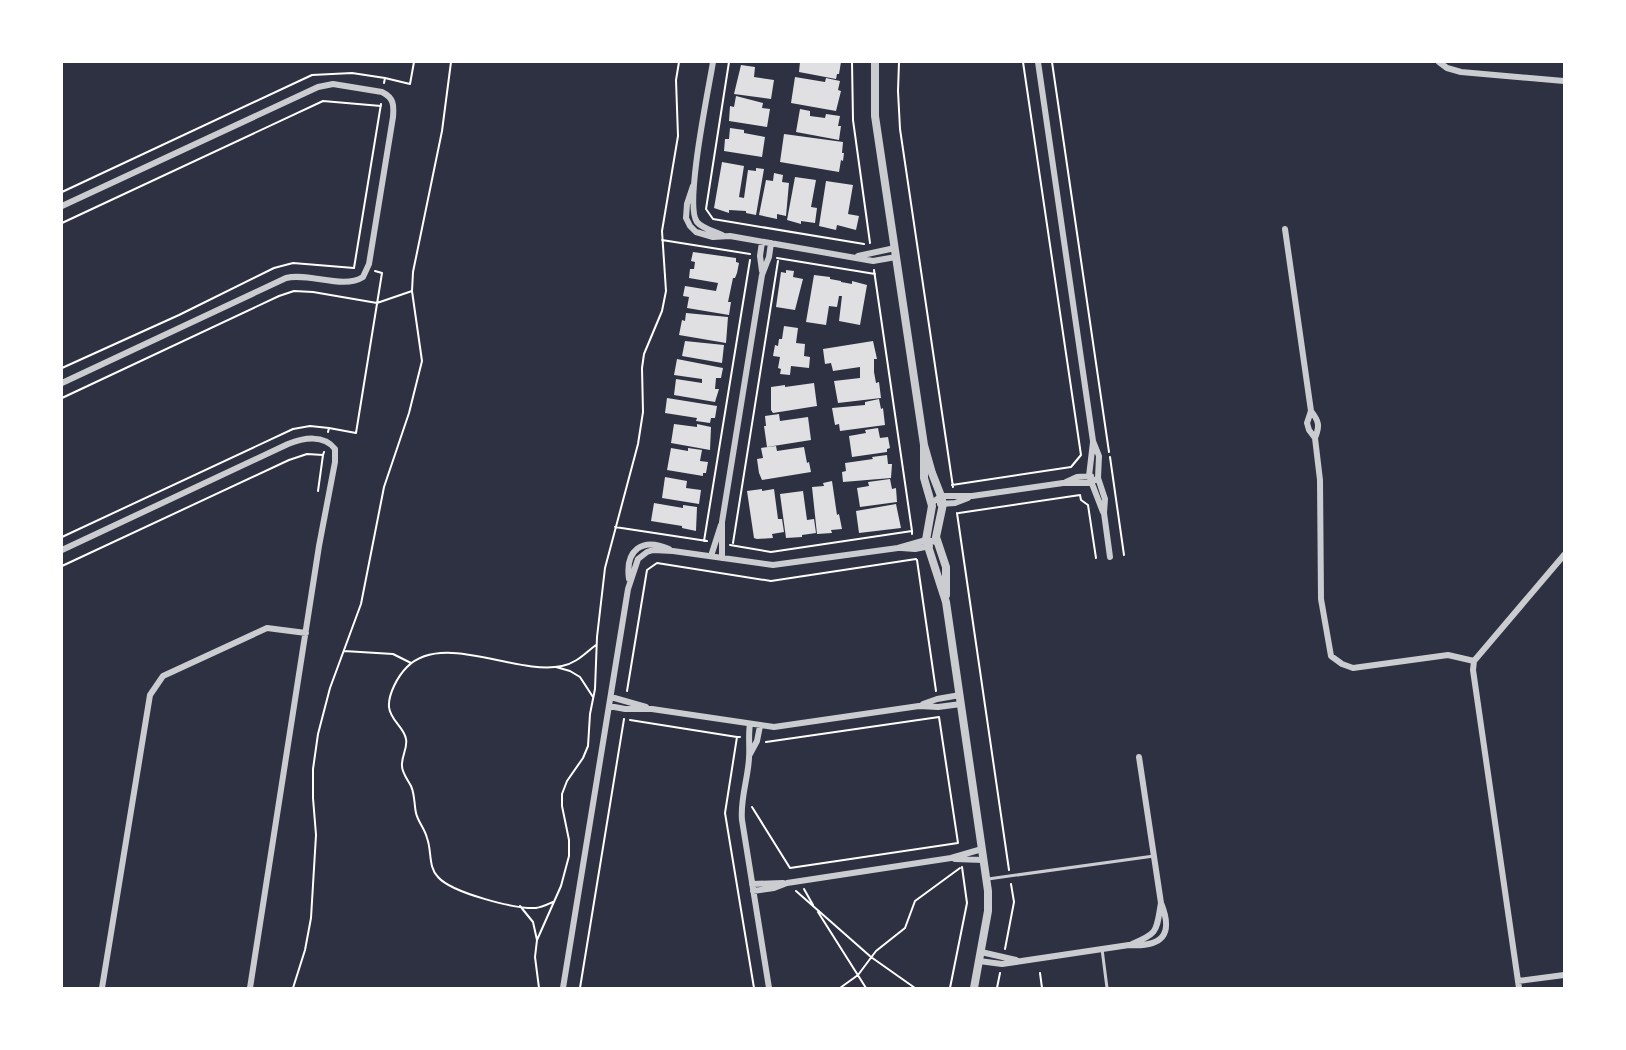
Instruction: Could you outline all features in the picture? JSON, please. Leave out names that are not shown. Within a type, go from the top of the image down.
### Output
[{"type":"street","points":[[713,62],[693,186],[693,210],[697,223],[724,236],[873,261],[895,252]]},
{"type":"street","points":[[875,62],[875,116],[924,451],[924,478],[932,503],[926,544],[946,602]]},
{"type":"street","points":[[1038,62],[1093,441],[1099,456],[1098,478],[1105,499],[1104,513],[1110,557]]},
{"type":"street","points":[[1439,62],[1447,68],[1461,72],[1564,81]]},
{"type":"street","points":[[62,206],[318,87],[333,84],[382,92],[393,101],[393,117],[368,270],[363,277],[352,282],[297,276],[286,278],[62,383]]},
{"type":"street","points":[[1285,229],[1311,411],[1307,423],[1315,438],[1320,480],[1321,599],[1331,656],[1353,668],[1448,655],[1474,661]]},
{"type":"street","points":[[762,242],[760,256],[762,275]]},
{"type":"street","points":[[722,558],[722,522],[762,275],[769,258],[771,243]]},
{"type":"street","points":[[854,256],[895,252]]},
{"type":"street","points":[[1311,411],[1320,428],[1315,438]]},
{"type":"street","points":[[62,549],[288,444],[306,439],[326,440],[335,449],[335,462],[250,988]]},
{"type":"street","points":[[1093,441],[1089,479],[1104,513]]},
{"type":"street","points":[[924,451],[942,500],[936,542],[946,567],[946,602],[986,879],[988,911],[974,988]]},
{"type":"street","points":[[1063,483],[1077,477],[1089,479]]},
{"type":"street","points":[[932,503],[954,495],[972,496],[1098,478]]},
{"type":"street","points":[[942,500],[955,503],[972,496]]},
{"type":"street","points":[[711,556],[722,522]]},
{"type":"street","points":[[563,988],[629,583],[628,562],[631,556],[639,548],[654,544],[673,551],[773,565],[936,542]]},
{"type":"street","points":[[1519,988],[1474,661],[1564,555]]},
{"type":"street","points":[[102,988],[150,695],[163,676],[267,628],[306,633]]},
{"type":"street","points":[[610,697],[652,709]]},
{"type":"street","points":[[920,706],[937,699],[960,700]]},
{"type":"street","points":[[609,706],[625,709],[652,709],[760,726],[779,726],[920,706],[938,706],[960,700]]},
{"type":"street","points":[[750,724],[748,739],[750,755],[742,820],[770,988]]},
{"type":"street","points":[[750,755],[757,741],[760,726]]},
{"type":"street","points":[[979,961],[1002,964],[1129,945],[1145,939],[1155,931],[1158,926],[1161,903],[1139,757]]},
{"type":"street","points":[[752,887],[774,888],[798,881],[951,858],[982,849]]},
{"type":"street","points":[[951,858],[961,863],[984,860]]},
{"type":"street","points":[[981,952],[1019,961]]},
{"type":"street","points":[[1518,981],[1564,975]]},
{"type":"lane","points":[[986,879],[1154,856]]},
{"type":"lane","points":[[1102,949],[1107,988]]},
{"type":"path","points":[[354,268],[385,78],[410,84],[414,62]]},
{"type":"path","points":[[293,988],[305,950],[311,918],[316,835],[313,769],[318,734],[330,688],[361,604],[387,478],[409,413],[422,361],[412,291],[417,245],[442,131],[451,62]]},
{"type":"path","points":[[539,988],[535,957],[537,940],[565,877],[569,856],[562,794],[567,781],[586,751],[605,568],[639,444],[644,401],[642,360],[662,311],[666,291],[662,231],[678,136],[676,80],[679,62]]},
{"type":"path","points":[[729,62],[705,209],[713,219],[870,245],[853,120],[852,62]]},
{"type":"path","points":[[899,62],[900,129],[954,495]]},
{"type":"path","points":[[952,485],[1071,467],[1081,455],[1023,62]]},
{"type":"path","points":[[1052,62],[1124,555]]},
{"type":"path","points":[[62,223],[323,100],[381,106]]},
{"type":"path","points":[[704,541],[751,254]]},
{"type":"path","points":[[732,546],[779,259]]},
{"type":"path","points":[[873,261],[937,699]]},
{"type":"path","points":[[62,368],[179,315],[274,268],[293,263],[354,268],[382,273],[356,433],[310,426],[293,429],[62,537]]},
{"type":"path","points":[[62,398],[294,291],[377,303],[412,291]]},
{"type":"path","points":[[317,499],[329,428]]},
{"type":"path","points":[[62,566],[289,460],[307,454],[323,455]]},
{"type":"path","points":[[1075,463],[1077,477]]},
{"type":"path","points":[[1003,957],[1014,903],[957,513],[1076,496],[1088,505],[1096,558]]},
{"type":"path","points":[[615,527],[714,542]]},
{"type":"path","points":[[723,544],[771,552],[912,531]]},
{"type":"path","points":[[626,700],[647,570],[657,563],[771,580],[916,559]]},
{"type":"path","points":[[555,902],[536,908],[520,906],[463,892],[442,882],[434,872],[427,838],[418,819],[413,794],[402,767],[407,741],[392,716],[389,708],[390,699],[402,672],[411,663],[431,654],[448,653],[526,666],[556,667],[574,662],[596,645]]},
{"type":"path","points":[[344,651],[393,654],[411,663]]},
{"type":"path","points":[[556,667],[580,677],[593,697]]},
{"type":"path","points":[[744,795],[790,868],[958,843],[939,717],[766,742]]},
{"type":"path","points":[[580,988],[623,718],[748,739]]},
{"type":"path","points":[[737,737],[725,813],[754,988]]},
{"type":"path","points":[[840,988],[858,975],[876,951],[904,928],[915,901],[961,863]]},
{"type":"path","points":[[950,988],[967,903],[961,863]]},
{"type":"path","points":[[798,881],[866,988]]},
{"type":"path","points":[[787,883],[871,957],[915,988]]},
{"type":"path","points":[[520,906],[533,922],[537,940]]},
{"type":"path","points":[[997,988],[1002,964]]},
{"type":"path","points":[[1040,973],[1042,988]]},
{"type":"building","points":[[800,62],[841,62],[836,79],[799,72]]},
{"type":"building","points":[[741,65],[755,67],[754,77],[774,80],[771,99],[734,94]]},
{"type":"building","points":[[795,77],[825,82],[826,78],[840,81],[838,90],[841,91],[836,111],[791,103]]},
{"type":"building","points":[[736,96],[763,103],[762,108],[770,109],[767,127],[729,121],[730,106],[734,107]]},
{"type":"building","points":[[800,109],[810,111],[810,116],[825,118],[826,114],[840,116],[839,140],[796,132]]},
{"type":"building","points":[[730,128],[765,137],[762,157],[724,151],[725,139],[729,139]]},
{"type":"building","points":[[784,134],[843,142],[843,161],[841,160],[839,172],[780,162]]},
{"type":"building","points":[[722,162],[744,166],[739,197],[744,198],[748,170],[764,169],[756,215],[746,213],[746,211],[729,210],[729,213],[714,208]]},
{"type":"building","points":[[774,173],[783,175],[782,182],[789,183],[786,216],[777,214],[777,219],[759,215],[766,180],[773,181]]},
{"type":"building","points":[[795,177],[816,180],[811,207],[817,208],[815,223],[801,221],[801,224],[787,220]]},
{"type":"building","points":[[826,181],[853,185],[848,214],[859,216],[856,230],[837,225],[836,230],[819,226]]},
{"type":"building","points":[[693,252],[736,258],[736,262],[739,263],[728,302],[731,302],[729,315],[687,308],[689,297],[683,296],[685,286],[716,291],[718,283],[689,278],[690,269],[694,269],[695,262],[691,261]]},
{"type":"building","points":[[786,270],[794,271],[793,277],[803,279],[795,310],[776,307],[781,272],[786,273]]},
{"type":"building","points":[[814,275],[830,277],[830,279],[841,282],[852,284],[852,281],[867,285],[860,325],[839,321],[842,296],[839,296],[837,307],[829,306],[826,325],[806,322]]},
{"type":"building","points":[[686,313],[728,317],[726,343],[679,335]]},
{"type":"building","points":[[784,326],[798,328],[796,343],[805,344],[804,356],[810,357],[809,368],[791,366],[790,375],[780,374],[781,369],[778,368],[780,357],[773,356],[775,345],[778,346],[779,339],[782,339]]},
{"type":"building","points":[[685,341],[724,345],[722,363],[682,356]]},
{"type":"building","points":[[873,341],[877,359],[874,359],[874,372],[876,383],[879,382],[881,398],[838,403],[834,381],[860,378],[860,367],[833,371],[831,363],[825,364],[823,349]]},
{"type":"building","points":[[677,359],[723,368],[721,378],[716,378],[715,389],[719,389],[715,402],[674,395],[676,379],[702,383],[702,379],[674,375]]},
{"type":"building","points":[[814,383],[817,406],[773,413],[771,387]]},
{"type":"building","points":[[667,398],[717,406],[715,418],[711,418],[710,423],[696,421],[697,418],[665,413]]},
{"type":"building","points":[[879,399],[881,409],[883,408],[885,425],[840,431],[839,424],[835,425],[832,408],[865,405],[865,402]]},
{"type":"building","points":[[779,414],[780,421],[808,417],[811,440],[767,447],[765,416]]},
{"type":"building","points":[[674,424],[697,427],[697,424],[711,427],[710,450],[671,443]]},
{"type":"building","points":[[878,428],[880,438],[888,437],[890,448],[887,452],[852,457],[849,436]]},
{"type":"building","points":[[776,446],[777,451],[804,447],[811,472],[762,480],[757,459],[763,458],[761,448]]},
{"type":"building","points":[[671,448],[688,451],[688,448],[702,450],[700,461],[708,462],[706,473],[703,473],[703,476],[667,470]]},
{"type":"building","points":[[887,455],[888,464],[892,464],[891,478],[843,482],[842,472],[846,471],[845,463]]},
{"type":"building","points":[[665,477],[687,481],[686,488],[701,490],[699,504],[662,498]]},
{"type":"building","points":[[890,479],[892,489],[896,488],[897,502],[860,507],[857,488],[869,486],[868,482]]},
{"type":"building","points":[[832,481],[837,515],[839,514],[842,529],[831,530],[832,533],[817,534],[812,487],[824,486],[823,483]]},
{"type":"building","points":[[762,489],[762,491],[774,489],[778,519],[782,519],[784,532],[772,534],[773,538],[757,539],[754,538],[747,491]]},
{"type":"building","points":[[803,491],[807,520],[814,519],[816,533],[786,538],[780,494]]},
{"type":"building","points":[[654,503],[683,508],[683,505],[697,507],[696,531],[682,528],[682,526],[651,521]]},
{"type":"building","points":[[896,504],[901,528],[859,533],[856,511]]}]
